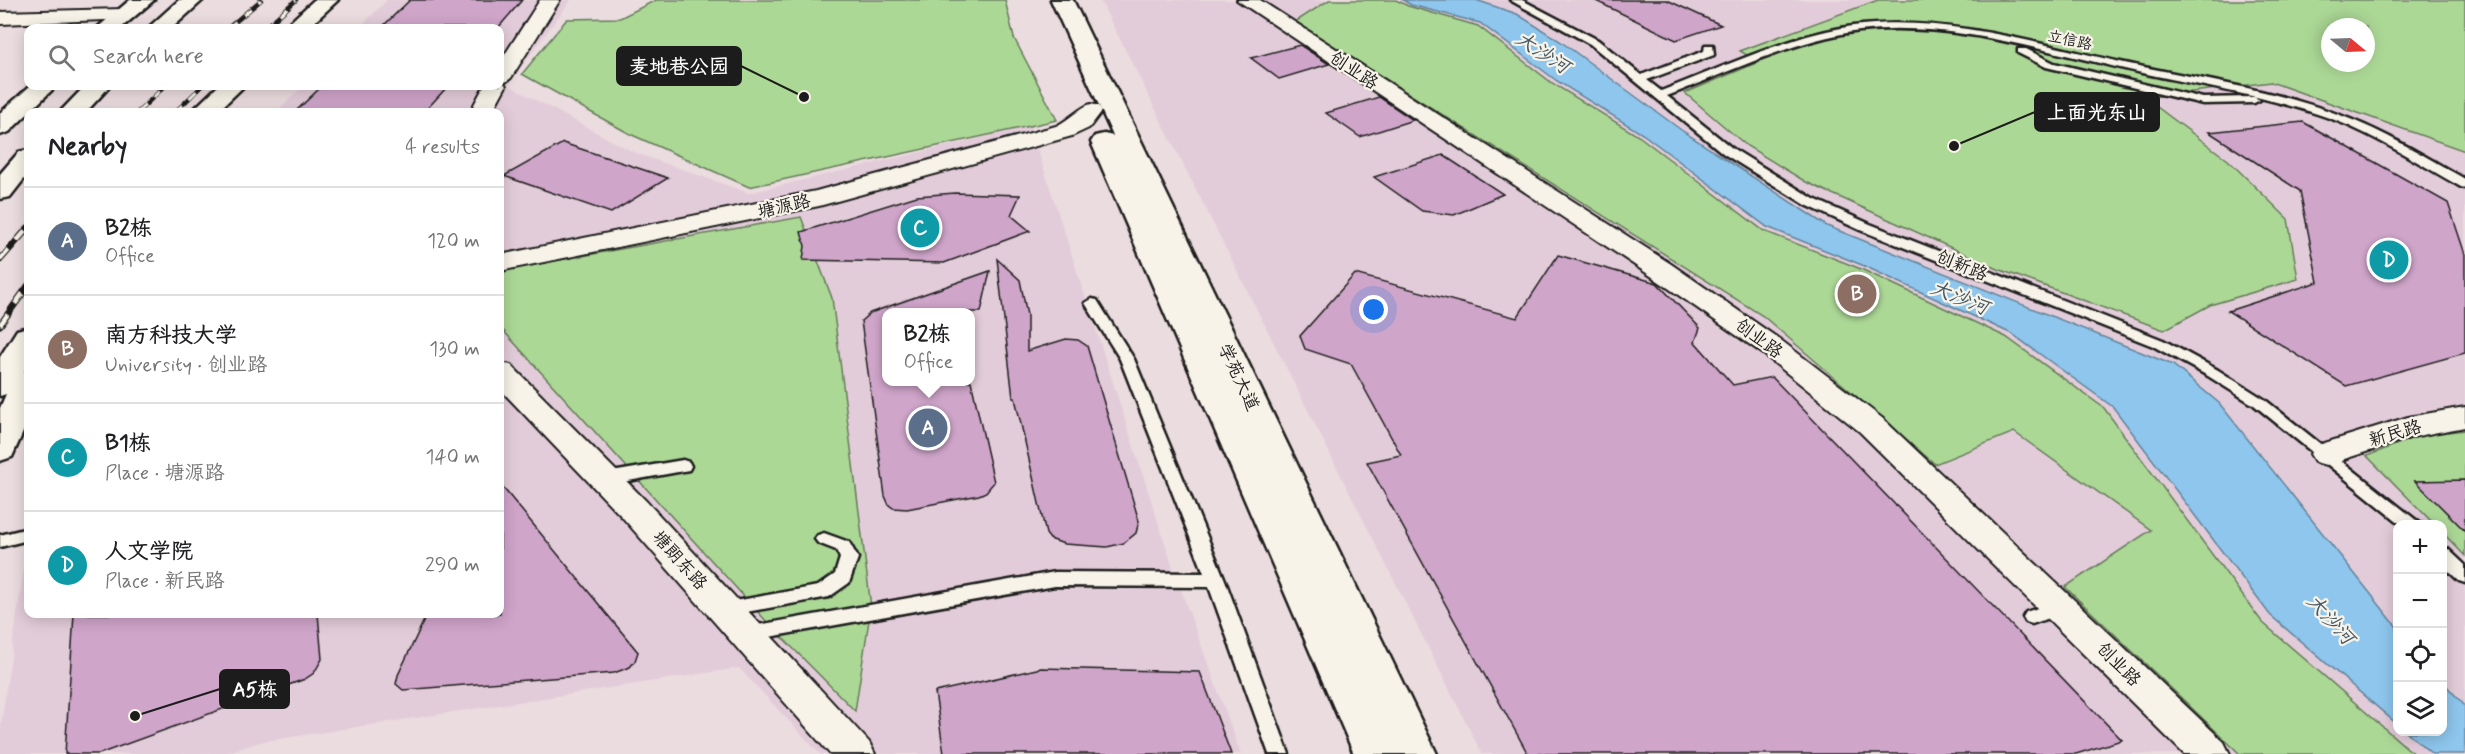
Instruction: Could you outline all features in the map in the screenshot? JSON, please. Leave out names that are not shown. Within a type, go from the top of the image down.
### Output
[{"type":"main road","points":[[116,22],[143,0]]},
{"type":"main road","points":[[164,24],[192,0]]},
{"type":"main road","points":[[300,24],[327,0]]},
{"type":"main road","points":[[312,24],[339,0]]},
{"type":"main road","name":"学苑大道","points":[[1041,0],[1376,754]]},
{"type":"main road","name":"学苑大道","points":[[1062,0],[1415,754]]},
{"type":"main road","points":[[0,127],[40,90]]},
{"type":"main road","points":[[76,108],[94,90]]},
{"type":"main road","points":[[207,108],[228,90]]},
{"type":"main road","points":[[225,108],[244,90]]},
{"type":"main road","points":[[0,191],[24,163]]},
{"type":"main road","points":[[0,386],[24,348]]},
{"type":"main road","points":[[0,449],[24,391]]},
{"type":"street","points":[[504,72],[550,0]]},
{"type":"street","name":"创业路","points":[[1247,0],[1661,270],[1772,347],[1871,425],[2210,754]]},
{"type":"street","points":[[0,18],[116,22]]},
{"type":"street","points":[[483,108],[493,90]]},
{"type":"street","name":"塘源路","points":[[504,262],[819,198],[1064,131],[1085,132],[1096,124]]},
{"type":"street","name":"塘朗东路","points":[[504,376],[606,479],[855,754]]},
{"type":"street","name":"新民路","points":[[2326,454],[2408,427],[2465,417]]},
{"type":"lane","name":"创新路","points":[[1515,0],[1594,42],[1728,151],[1810,202],[1865,227],[2101,319],[2174,351],[2259,402],[2406,520]]},
{"type":"lane","name":"立信路","points":[[1659,95],[1824,33],[1852,27],[1929,28],[2000,40],[2274,99],[2358,125],[2465,184]]},
{"type":"lane","points":[[2000,40],[2050,65],[2203,101],[2274,99]]},
{"type":"lane","points":[[1640,79],[1710,53],[1709,46]]},
{"type":"lane","points":[[1092,303],[1127,359],[1216,580],[1279,754]]},
{"type":"lane","points":[[606,479],[683,466]]},
{"type":"lane","points":[[0,541],[24,535]]},
{"type":"lane","points":[[735,622],[823,592],[843,578],[849,558],[843,546],[824,539]]},
{"type":"lane","points":[[2447,559],[2465,576]]},
{"type":"lane","points":[[735,622],[1055,579],[1216,580]]},
{"type":"lane","points":[[2032,617],[2061,607]]},
{"type":"shaded area","points":[[387,0],[571,0],[508,85],[633,152],[749,193],[1030,126],[1174,571],[1241,754],[820,754],[739,668],[260,742],[223,754],[0,754],[0,731],[24,568],[24,618],[504,618],[504,108],[280,108],[299,90],[504,90],[504,24],[363,24]]},
{"type":"shaded area","points":[[1100,0],[2465,0],[2465,754],[1482,754]]},
{"type":"green space","points":[[656,0],[1005,0],[1014,38],[1057,120],[749,187],[630,134],[522,74],[567,19],[620,18]]},
{"type":"green space","points":[[1329,0],[1396,0],[1408,6],[1478,26],[1552,83],[1640,137],[1764,231],[1861,269],[2006,337],[2104,408],[2262,622],[2414,754],[2240,754],[2065,587],[2151,530],[2014,432],[1935,464],[1763,316],[1295,22]]},
{"type":"green space","points":[[1878,0],[2465,0],[2465,151],[2271,82],[2145,98],[2228,160],[2288,219],[2298,279],[2210,305],[2164,330],[1998,269],[1806,182],[1747,146],[1685,93],[1759,62],[1740,51]]},
{"type":"green space","points":[[801,217],[832,298],[871,607],[855,711],[767,622],[504,331],[504,273],[509,269]]},
{"type":"green space","points":[[2465,430],[2465,556],[2447,537],[2447,520],[2430,520],[2367,456],[2421,435]]},
{"type":"water","name":"大沙河","points":[[1403,0],[1476,0],[1517,14],[1560,41],[1684,132],[1827,226],[2173,365],[2219,403],[2393,622],[2393,721],[2270,615],[2113,407],[2012,334],[1862,265],[1767,227],[1644,135],[1557,81],[1480,23],[1411,5]]},
{"type":"water","points":[[2447,686],[2465,706],[2465,754],[2432,754],[2412,736],[2447,736]]},
{"type":"building","points":[[410,0],[522,0],[501,24],[385,24]]},
{"type":"building","points":[[1594,0],[1667,0],[1721,25],[1676,40]]},
{"type":"building","points":[[1300,45],[1329,64],[1279,79],[1251,58]]},
{"type":"building","points":[[318,90],[444,90],[428,108],[299,108]]},
{"type":"building","points":[[1379,97],[1413,120],[1360,137],[1326,113]]},
{"type":"building","points":[[2303,122],[2448,203],[2465,254],[2465,353],[2346,386],[2228,311],[2318,282],[2300,191],[2209,132]]},
{"type":"building","points":[[563,143],[668,178],[611,213],[504,176]]},
{"type":"building","points":[[1443,155],[1503,194],[1454,215],[1422,211],[1374,177]]},
{"type":"building","points":[[955,193],[1020,195],[1011,215],[1030,231],[944,263],[803,260],[805,246],[801,232],[917,196]]},
{"type":"building","points":[[1558,255],[1657,283],[1700,328],[1695,342],[1733,385],[1772,377],[2122,740],[2076,754],[1528,754],[1367,462],[1401,455],[1351,364],[1305,349],[1300,336],[1355,274],[1517,318]]},
{"type":"building","points":[[997,259],[1020,280],[1027,315],[1027,351],[1066,339],[1078,340],[1087,346],[1139,521],[1136,533],[1124,543],[1107,547],[1064,544],[1050,539],[1046,534],[1015,398],[1013,398]]},
{"type":"building","points":[[990,271],[981,312],[975,312],[975,308],[884,308]]},
{"type":"building","points":[[882,309],[882,386],[972,386],[994,482],[986,492],[907,509],[893,508],[889,505],[885,496],[861,321],[870,313]]},
{"type":"building","points":[[2465,480],[2465,531],[2415,481]]},
{"type":"building","points":[[504,489],[638,652],[630,667],[614,673],[403,690],[396,684],[398,675],[425,618],[504,618]]},
{"type":"building","points":[[74,618],[318,618],[322,659],[314,673],[305,679],[99,754],[65,754]]},
{"type":"building","points":[[1041,668],[1200,672],[1231,754],[944,754],[935,692]]},
{"type":"railway","points":[[233,24],[261,0]]},
{"type":"railway","points":[[269,24],[296,0]]},
{"type":"railway","points":[[142,108],[161,90]]},
{"type":"railway","points":[[179,108],[198,90]]},
{"type":"railway","points":[[0,260],[24,233]]},
{"type":"railway","points":[[0,325],[24,292]]},
{"type":"place","name":"麦地巷公园","points":[[804,97]]},
{"type":"place","name":"上面光东山","points":[[1954,146]]},
{"type":"place","name":"B1栋","points":[[920,228]]},
{"type":"place","name":"人文学院","points":[[2389,260]]},
{"type":"place","name":"南方科技大学","points":[[1857,294]]},
{"type":"place","name":"B2栋","points":[[928,428]]},
{"type":"place","name":"A5栋","points":[[135,716]]}]
